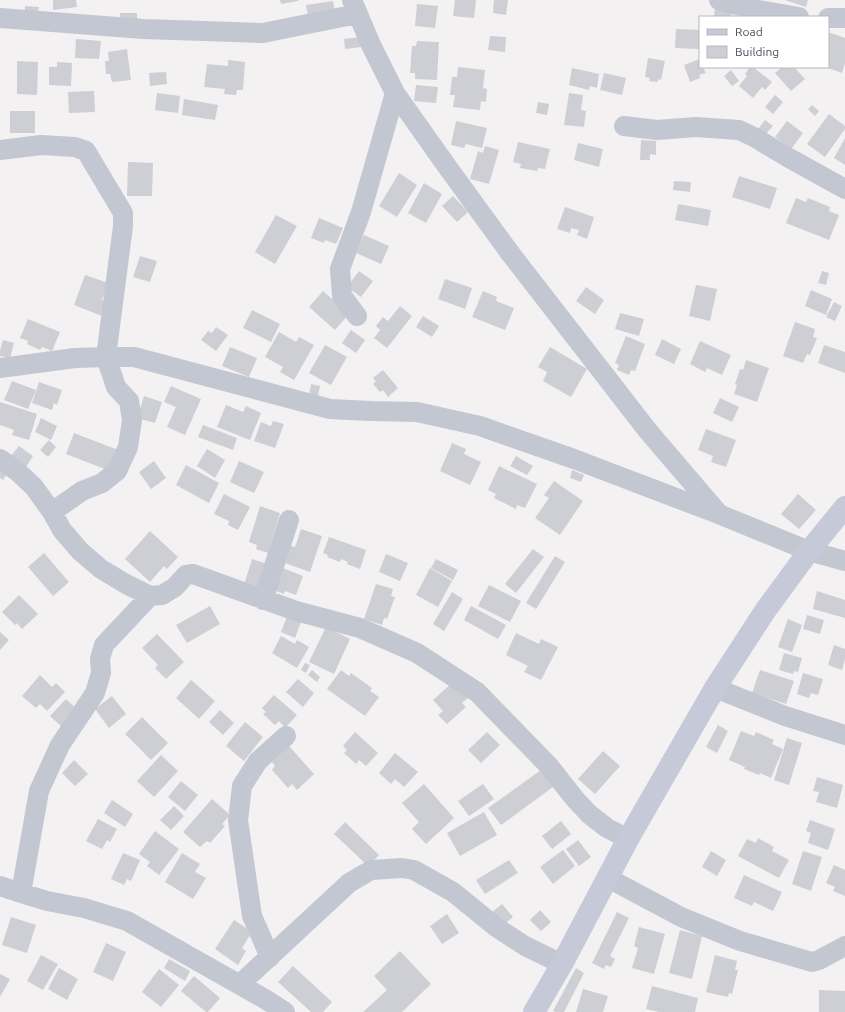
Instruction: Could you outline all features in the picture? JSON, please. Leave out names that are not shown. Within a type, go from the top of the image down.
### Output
[{"type":"street","points":[[718,0],[752,9],[793,16]]},
{"type":"street","points":[[0,18],[143,29],[263,33],[355,7],[371,45],[395,93],[446,165],[510,253],[638,419],[721,515]]},
{"type":"street","points":[[829,18],[845,18]]},
{"type":"street","points":[[357,316],[342,296],[340,269],[361,212],[395,93]]},
{"type":"street","points":[[624,126],[658,130],[696,127],[739,130],[845,189]]},
{"type":"street","points":[[0,150],[41,145],[75,147],[86,151],[123,213],[123,226],[106,357],[116,387],[129,401],[132,420],[128,446],[117,471],[102,483],[82,491],[52,512]]},
{"type":"street","points":[[0,368],[75,358],[134,357],[330,409],[417,412],[480,426],[574,459],[721,515],[809,551],[845,560]]},
{"type":"street","points":[[0,459],[34,487],[52,512],[62,530],[80,551],[101,569],[150,596],[162,596],[186,575],[193,574],[296,611],[360,628],[417,652],[478,692],[549,766],[589,814],[607,828],[628,839]]},
{"type":"street","points":[[534,1012],[562,964],[628,839],[714,688],[765,611],[809,551],[845,506]]},
{"type":"street","points":[[263,600],[289,520]]},
{"type":"street","points":[[21,893],[39,791],[60,745],[95,693],[101,673],[100,659],[104,645],[150,596]]},
{"type":"street","points":[[714,688],[785,716],[845,735]]},
{"type":"street","points":[[270,957],[252,916],[238,820],[242,786],[258,761],[286,736]]},
{"type":"street","points":[[240,984],[349,883],[371,870],[402,868],[414,870],[452,892],[496,927],[525,946],[562,964]]},
{"type":"street","points":[[608,878],[681,917],[740,941],[812,962],[819,960],[845,946]]},
{"type":"street","points":[[0,886],[47,901],[84,908],[127,921],[240,984],[285,1012]]},
{"type":"building","points":[[53,0],[76,0],[77,7],[53,10]]},
{"type":"building","points":[[280,0],[298,0],[298,1],[281,4]]},
{"type":"building","points":[[455,0],[476,0],[474,18],[453,16]]},
{"type":"building","points":[[494,0],[508,0],[506,15],[493,13]]},
{"type":"building","points":[[785,0],[808,0],[806,7]]},
{"type":"building","points":[[333,1],[335,13],[308,17],[306,5]]},
{"type":"building","points":[[417,4],[438,6],[435,28],[415,26]]},
{"type":"building","points":[[25,6],[39,7],[38,14],[25,13]]},
{"type":"building","points":[[715,8],[732,10],[731,16],[714,16]]},
{"type":"building","points":[[120,13],[137,13],[137,23],[120,23]]},
{"type":"building","points":[[676,29],[699,30],[699,49],[675,48]]},
{"type":"building","points":[[829,32],[845,38],[845,63],[842,73],[828,68]]},
{"type":"building","points":[[490,36],[506,37],[505,52],[488,50]]},
{"type":"building","points":[[360,37],[361,47],[345,49],[344,39]]},
{"type":"building","points":[[76,39],[101,41],[99,59],[75,58]]},
{"type":"building","points":[[417,41],[439,42],[437,80],[415,79],[415,73],[410,73],[412,46],[416,46]]},
{"type":"building","points":[[127,49],[131,80],[112,82],[110,74],[106,74],[105,61],[109,61],[108,52]]},
{"type":"building","points":[[648,58],[665,61],[661,80],[658,79],[658,82],[649,81],[650,78],[645,77]]},
{"type":"building","points":[[699,59],[699,68],[704,68],[706,73],[699,75],[700,78],[690,82],[684,65]]},
{"type":"building","points":[[228,60],[245,62],[243,90],[237,90],[236,95],[224,94],[225,89],[204,87],[207,64],[228,66]]},
{"type":"building","points":[[17,61],[38,62],[37,95],[17,94]]},
{"type":"building","points":[[57,62],[72,63],[71,86],[49,85],[49,67],[57,67]]},
{"type":"building","points":[[458,67],[485,70],[483,88],[487,89],[486,102],[481,101],[480,110],[453,107],[455,95],[450,95],[452,77],[457,77]]},
{"type":"building","points":[[572,68],[599,74],[597,88],[590,86],[589,90],[569,85]]},
{"type":"building","points":[[749,68],[754,68],[772,82],[765,90],[762,87],[753,98],[739,86],[747,76],[745,74]]},
{"type":"building","points":[[781,68],[795,68],[805,79],[791,91],[775,73]]},
{"type":"building","points":[[731,70],[739,81],[732,86],[724,76]]},
{"type":"building","points":[[166,72],[167,84],[150,86],[149,73]]},
{"type":"building","points":[[604,73],[626,78],[622,95],[600,90]]},
{"type":"building","points":[[416,85],[438,87],[436,103],[414,101]]},
{"type":"building","points":[[94,91],[95,112],[69,113],[68,92]]},
{"type":"building","points":[[157,93],[180,96],[178,113],[155,110]]},
{"type":"building","points":[[569,93],[583,95],[581,110],[586,111],[584,127],[564,125]]},
{"type":"building","points":[[775,95],[783,102],[773,114],[765,107]]},
{"type":"building","points":[[184,99],[218,105],[215,120],[182,115]]},
{"type":"building","points":[[538,102],[549,104],[547,115],[536,113]]},
{"type":"building","points":[[812,105],[819,111],[815,116],[808,109]]},
{"type":"building","points":[[10,111],[35,111],[35,133],[10,133]]},
{"type":"building","points":[[829,114],[845,126],[845,129],[825,157],[807,144]]},
{"type":"building","points":[[765,120],[773,126],[765,135],[758,129]]},
{"type":"building","points":[[456,121],[487,128],[482,148],[466,144],[464,148],[451,145]]},
{"type":"building","points":[[787,121],[803,133],[791,149],[775,137]]},
{"type":"building","points":[[845,138],[845,165],[834,158]]},
{"type":"building","points":[[641,140],[656,141],[656,155],[650,154],[650,160],[640,160]]},
{"type":"building","points":[[518,142],[550,149],[545,169],[538,168],[537,171],[520,168],[521,164],[513,162]]},
{"type":"building","points":[[578,143],[603,149],[599,167],[574,160]]},
{"type":"building","points":[[485,146],[499,150],[489,184],[470,179],[478,151],[483,153]]},
{"type":"building","points":[[128,162],[153,163],[152,196],[127,196]]},
{"type":"building","points":[[399,173],[417,185],[397,217],[379,206]]},
{"type":"building","points":[[739,176],[777,188],[770,209],[732,197]]},
{"type":"building","points":[[674,181],[691,182],[690,192],[673,190]]},
{"type":"building","points":[[424,183],[442,194],[426,223],[408,213]]},
{"type":"building","points":[[453,196],[468,212],[457,222],[442,206]]},
{"type":"building","points":[[796,198],[806,202],[808,198],[830,207],[829,211],[839,215],[829,240],[786,223]]},
{"type":"building","points":[[678,204],[711,210],[708,226],[675,220]]},
{"type":"building","points":[[565,207],[594,217],[587,239],[577,235],[579,230],[571,228],[570,233],[557,229]]},
{"type":"building","points":[[276,215],[297,226],[275,264],[255,252]]},
{"type":"building","points":[[319,218],[343,228],[336,244],[325,240],[324,243],[311,238]]},
{"type":"building","points":[[364,235],[389,246],[381,264],[356,253]]},
{"type":"building","points":[[140,256],[157,261],[150,282],[133,277]]},
{"type":"building","points":[[359,271],[373,281],[361,297],[347,287]]},
{"type":"building","points":[[822,271],[829,273],[826,285],[818,283]]},
{"type":"building","points":[[85,275],[108,283],[102,300],[107,303],[102,316],[74,305]]},
{"type":"building","points":[[445,279],[472,288],[465,309],[438,299]]},
{"type":"building","points":[[696,285],[717,289],[710,321],[689,316]]},
{"type":"building","points":[[586,287],[604,300],[595,314],[576,301]]},
{"type":"building","points":[[811,290],[832,299],[826,315],[805,306]]},
{"type":"building","points":[[323,291],[349,314],[335,330],[309,307]]},
{"type":"building","points":[[483,291],[497,297],[496,301],[514,308],[505,330],[472,317]]},
{"type":"building","points":[[834,302],[842,306],[835,321],[826,317]]},
{"type":"building","points":[[400,306],[412,316],[387,348],[374,338],[380,330],[376,326],[383,317],[388,321]]},
{"type":"building","points":[[252,310],[280,324],[271,342],[243,328]]},
{"type":"building","points":[[620,313],[644,319],[639,336],[615,329]]},
{"type":"building","points":[[423,316],[439,326],[432,337],[416,327]]},
{"type":"building","points":[[28,319],[60,332],[52,351],[42,347],[40,350],[27,344],[28,341],[20,338]]},
{"type":"building","points":[[795,322],[815,329],[813,337],[817,338],[810,355],[807,354],[803,363],[783,356]]},
{"type":"building","points":[[216,327],[228,335],[216,351],[201,340],[208,331],[212,333]]},
{"type":"building","points":[[351,330],[365,340],[356,353],[342,343]]},
{"type":"building","points":[[279,332],[296,342],[299,337],[314,345],[294,380],[280,372],[283,367],[265,357]]},
{"type":"building","points":[[626,336],[645,344],[635,371],[631,370],[629,375],[617,370],[619,365],[615,363]]},
{"type":"building","points":[[662,339],[681,349],[674,364],[655,355]]},
{"type":"building","points":[[3,340],[14,343],[10,358],[0,356]]},
{"type":"building","points":[[700,341],[731,355],[722,375],[707,368],[705,372],[690,364]]},
{"type":"building","points":[[325,345],[347,357],[331,385],[309,373]]},
{"type":"building","points":[[824,345],[845,352],[845,373],[818,363]]},
{"type":"building","points":[[230,347],[257,358],[249,377],[222,366]]},
{"type":"building","points":[[550,347],[587,369],[571,397],[543,381],[547,372],[538,367]]},
{"type":"building","points":[[746,360],[769,368],[757,402],[734,394],[737,385],[735,384],[740,369],[743,370]]},
{"type":"building","points":[[383,370],[398,388],[388,397],[383,390],[380,392],[373,384],[376,381],[373,378]]},
{"type":"building","points":[[12,381],[36,390],[28,409],[4,400]]},
{"type":"building","points":[[39,382],[62,390],[57,405],[54,403],[52,410],[32,403]]},
{"type":"building","points":[[311,384],[320,386],[318,396],[309,395]]},
{"type":"building","points":[[171,386],[201,399],[185,435],[167,427],[176,407],[164,402]]},
{"type":"building","points":[[144,396],[162,402],[155,423],[137,418]]},
{"type":"building","points":[[720,398],[739,407],[732,422],[713,413]]},
{"type":"building","points":[[0,402],[37,414],[29,440],[12,435],[14,430],[0,425]]},
{"type":"building","points":[[226,405],[243,412],[246,406],[261,413],[250,440],[217,427]]},
{"type":"building","points":[[41,418],[57,426],[51,440],[35,432]]},
{"type":"building","points":[[273,421],[284,424],[275,448],[254,441],[261,422],[271,426]]},
{"type":"building","points":[[203,425],[237,438],[233,450],[198,437]]},
{"type":"building","points":[[706,429],[736,440],[726,467],[711,462],[713,456],[698,450]]},
{"type":"building","points":[[74,433],[118,450],[110,471],[66,454]]},
{"type":"building","points":[[49,440],[56,447],[48,457],[40,450]]},
{"type":"building","points":[[452,443],[466,449],[464,454],[481,462],[470,485],[440,471]]},
{"type":"building","points":[[19,446],[33,456],[26,467],[11,456]]},
{"type":"building","points":[[207,449],[225,460],[215,478],[197,466]]},
{"type":"building","points":[[516,456],[533,466],[527,475],[510,466]]},
{"type":"building","points":[[154,461],[166,478],[151,489],[139,472]]},
{"type":"building","points":[[239,461],[264,472],[254,493],[230,482]]},
{"type":"building","points":[[186,465],[219,483],[209,503],[176,485]]},
{"type":"building","points":[[0,466],[8,472],[3,480],[0,478]]},
{"type":"building","points":[[499,466],[537,484],[525,508],[517,505],[516,509],[494,498],[496,494],[488,490]]},
{"type":"building","points":[[572,470],[584,475],[581,482],[570,478]]},
{"type":"building","points":[[554,481],[583,501],[560,535],[535,518],[549,498],[544,495]]},
{"type":"building","points":[[224,494],[250,507],[238,530],[228,525],[229,521],[214,514]]},
{"type":"building","points":[[798,494],[816,510],[799,529],[781,514]]},
{"type":"building","points":[[260,506],[280,513],[268,553],[256,549],[257,545],[249,542]]},
{"type":"building","points":[[301,529],[322,536],[310,572],[282,562],[288,545],[295,547]]},
{"type":"building","points":[[150,531],[178,557],[167,569],[164,566],[150,582],[125,559]]},
{"type":"building","points":[[329,537],[366,550],[360,569],[347,564],[348,562],[341,559],[340,562],[327,557],[328,555],[323,553]]},
{"type":"building","points":[[533,549],[544,557],[516,593],[505,584]]},
{"type":"building","points":[[44,553],[69,582],[53,596],[28,567]]},
{"type":"building","points":[[386,554],[408,563],[400,581],[379,572]]},
{"type":"building","points":[[555,556],[565,562],[536,609],[526,603]]},
{"type":"building","points":[[252,559],[268,564],[259,590],[244,585]]},
{"type":"building","points":[[436,559],[458,570],[453,580],[431,568]]},
{"type":"building","points":[[280,567],[303,576],[296,595],[285,591],[284,594],[271,589]]},
{"type":"building","points":[[430,568],[452,581],[438,607],[416,595]]},
{"type":"building","points":[[376,584],[393,589],[391,596],[395,597],[387,619],[384,618],[382,625],[364,619]]},
{"type":"building","points":[[489,585],[521,601],[510,622],[478,606]]},
{"type":"building","points":[[817,591],[845,600],[845,618],[813,609]]},
{"type":"building","points":[[452,592],[463,599],[444,631],[433,624]]},
{"type":"building","points":[[19,595],[38,614],[22,629],[17,623],[15,625],[2,612]]},
{"type":"building","points":[[210,606],[220,624],[187,643],[176,625]]},
{"type":"building","points":[[471,606],[506,625],[498,639],[464,620]]},
{"type":"building","points":[[288,614],[302,619],[295,638],[281,632]]},
{"type":"building","points":[[807,615],[824,620],[820,634],[803,629]]},
{"type":"building","points":[[788,619],[802,625],[792,652],[778,647]]},
{"type":"building","points":[[326,627],[350,639],[334,674],[309,662]]},
{"type":"building","points":[[0,632],[9,640],[0,650]]},
{"type":"building","points":[[516,633],[539,644],[541,639],[558,647],[541,680],[524,672],[528,666],[506,655]]},
{"type":"building","points":[[157,634],[184,662],[166,679],[155,668],[158,665],[142,648]]},
{"type":"building","points":[[281,636],[295,644],[297,640],[309,647],[297,668],[272,653]]},
{"type":"building","points":[[834,645],[845,649],[845,659],[842,670],[828,665]]},
{"type":"building","points":[[784,653],[802,658],[798,672],[794,671],[793,674],[779,670]]},
{"type":"building","points":[[305,663],[310,665],[306,673],[301,670]]},
{"type":"building","points":[[312,670],[320,677],[317,682],[308,675]]},
{"type":"building","points":[[341,670],[349,676],[351,673],[372,688],[370,691],[379,697],[365,716],[327,689]]},
{"type":"building","points":[[760,670],[794,681],[786,704],[752,693]]},
{"type":"building","points":[[803,673],[823,679],[818,695],[811,693],[809,698],[797,694]]},
{"type":"building","points":[[40,675],[52,687],[56,683],[65,692],[47,711],[40,704],[36,708],[22,696]]},
{"type":"building","points":[[298,679],[314,693],[303,707],[286,692]]},
{"type":"building","points":[[191,680],[215,701],[199,719],[176,698]]},
{"type":"building","points":[[454,681],[469,697],[462,703],[466,707],[447,724],[438,715],[443,711],[433,700]]},
{"type":"building","points":[[274,695],[297,715],[285,728],[279,721],[275,725],[263,714],[266,712],[262,708]]},
{"type":"building","points":[[112,696],[126,714],[109,728],[95,709]]},
{"type":"building","points":[[66,699],[78,710],[65,730],[50,716]]},
{"type":"building","points":[[220,710],[234,723],[223,735],[209,722]]},
{"type":"building","points":[[142,717],[168,743],[151,760],[125,734]]},
{"type":"building","points":[[245,722],[263,737],[244,761],[226,746]]},
{"type":"building","points":[[718,725],[728,731],[717,753],[706,747]]},
{"type":"building","points":[[741,731],[754,736],[756,732],[774,740],[772,744],[783,749],[771,778],[760,773],[759,775],[744,769],[745,767],[729,760]]},
{"type":"building","points":[[355,732],[378,753],[366,766],[359,760],[356,764],[344,753],[347,750],[343,746]]},
{"type":"building","points":[[487,732],[500,745],[481,763],[468,750]]},
{"type":"building","points":[[787,738],[802,743],[789,785],[774,780]]},
{"type":"building","points":[[289,746],[314,774],[297,790],[292,784],[288,788],[272,770],[275,766],[272,762]]},
{"type":"building","points":[[603,751],[620,766],[595,794],[578,779]]},
{"type":"building","points":[[395,753],[418,772],[404,787],[395,779],[391,784],[379,773]]},
{"type":"building","points":[[161,755],[178,771],[154,797],[137,781]]},
{"type":"building","points":[[74,760],[88,774],[75,786],[62,773]]},
{"type":"building","points":[[541,770],[553,787],[501,825],[488,808]]},
{"type":"building","points":[[817,777],[843,785],[837,808],[816,802],[819,792],[813,791]]},
{"type":"building","points":[[181,781],[198,795],[185,811],[168,797]]},
{"type":"building","points":[[424,784],[454,818],[426,844],[412,829],[419,822],[402,803]]},
{"type":"building","points":[[483,784],[494,799],[469,816],[458,801]]},
{"type":"building","points":[[212,799],[230,815],[222,824],[225,826],[210,843],[207,841],[200,847],[183,832]]},
{"type":"building","points":[[112,800],[133,814],[125,827],[104,813]]},
{"type":"building","points":[[174,806],[184,816],[171,830],[160,820]]},
{"type":"building","points":[[484,812],[497,835],[460,856],[447,833]]},
{"type":"building","points":[[98,819],[117,829],[110,842],[107,840],[102,849],[86,841]]},
{"type":"building","points":[[810,820],[835,829],[828,850],[808,843],[811,833],[806,831]]},
{"type":"building","points":[[561,821],[571,834],[552,849],[542,836]]},
{"type":"building","points":[[345,822],[379,855],[368,866],[334,834]]},
{"type":"building","points":[[155,831],[179,849],[159,875],[147,866],[150,862],[139,854]]},
{"type":"building","points":[[758,838],[774,847],[772,851],[789,860],[779,878],[738,856],[747,839],[756,843]]},
{"type":"building","points":[[578,840],[591,857],[579,866],[566,849]]},
{"type":"building","points":[[563,850],[575,866],[553,884],[540,867]]},
{"type":"building","points":[[711,851],[726,860],[717,876],[702,867]]},
{"type":"building","points":[[803,851],[822,857],[811,891],[792,884]]},
{"type":"building","points":[[123,853],[140,860],[131,881],[127,879],[124,885],[111,879]]},
{"type":"building","points":[[182,853],[200,864],[195,872],[206,878],[193,899],[165,882]]},
{"type":"building","points":[[509,860],[518,873],[485,894],[476,880]]},
{"type":"building","points":[[834,865],[845,870],[845,896],[833,891],[835,887],[826,883]]},
{"type":"building","points":[[744,875],[782,892],[773,911],[754,902],[752,906],[734,898]]},
{"type":"building","points":[[502,904],[513,917],[502,926],[491,913]]},
{"type":"building","points":[[540,910],[551,922],[541,931],[530,920]]},
{"type":"building","points":[[617,912],[629,918],[610,956],[615,959],[611,967],[606,965],[604,969],[592,963]]},
{"type":"building","points":[[447,914],[459,933],[442,944],[430,926]]},
{"type":"building","points":[[11,917],[36,925],[27,953],[2,945]]},
{"type":"building","points":[[234,920],[252,932],[242,948],[246,951],[238,965],[215,949]]},
{"type":"building","points":[[639,927],[665,934],[654,974],[632,968],[638,948],[634,946]]},
{"type":"building","points":[[680,930],[702,936],[692,979],[669,973]]},
{"type":"building","points":[[106,943],[126,952],[113,981],[93,972]]},
{"type":"building","points":[[400,951],[431,984],[402,1012],[363,1012],[387,990],[374,976]]},
{"type":"building","points":[[41,955],[58,964],[43,990],[27,981]]},
{"type":"building","points":[[715,955],[737,961],[735,970],[738,970],[732,994],[729,993],[728,997],[706,992]]},
{"type":"building","points":[[169,959],[190,971],[185,981],[164,968]]},
{"type":"building","points":[[293,966],[332,1002],[323,1012],[311,1012],[278,982]]},
{"type":"building","points":[[59,968],[78,979],[67,1000],[48,989]]},
{"type":"building","points":[[576,968],[584,973],[564,1012],[553,1011]]},
{"type":"building","points":[[159,969],[179,985],[161,1007],[142,992]]},
{"type":"building","points":[[0,974],[10,979],[0,997]]},
{"type":"building","points":[[194,976],[220,998],[208,1012],[206,1012],[181,991]]},
{"type":"building","points":[[652,986],[698,998],[695,1012],[659,1012],[646,1009]]},
{"type":"building","points":[[583,989],[608,996],[603,1012],[576,1012]]},
{"type":"building","points":[[819,990],[845,991],[845,1012],[819,1012]]}]
